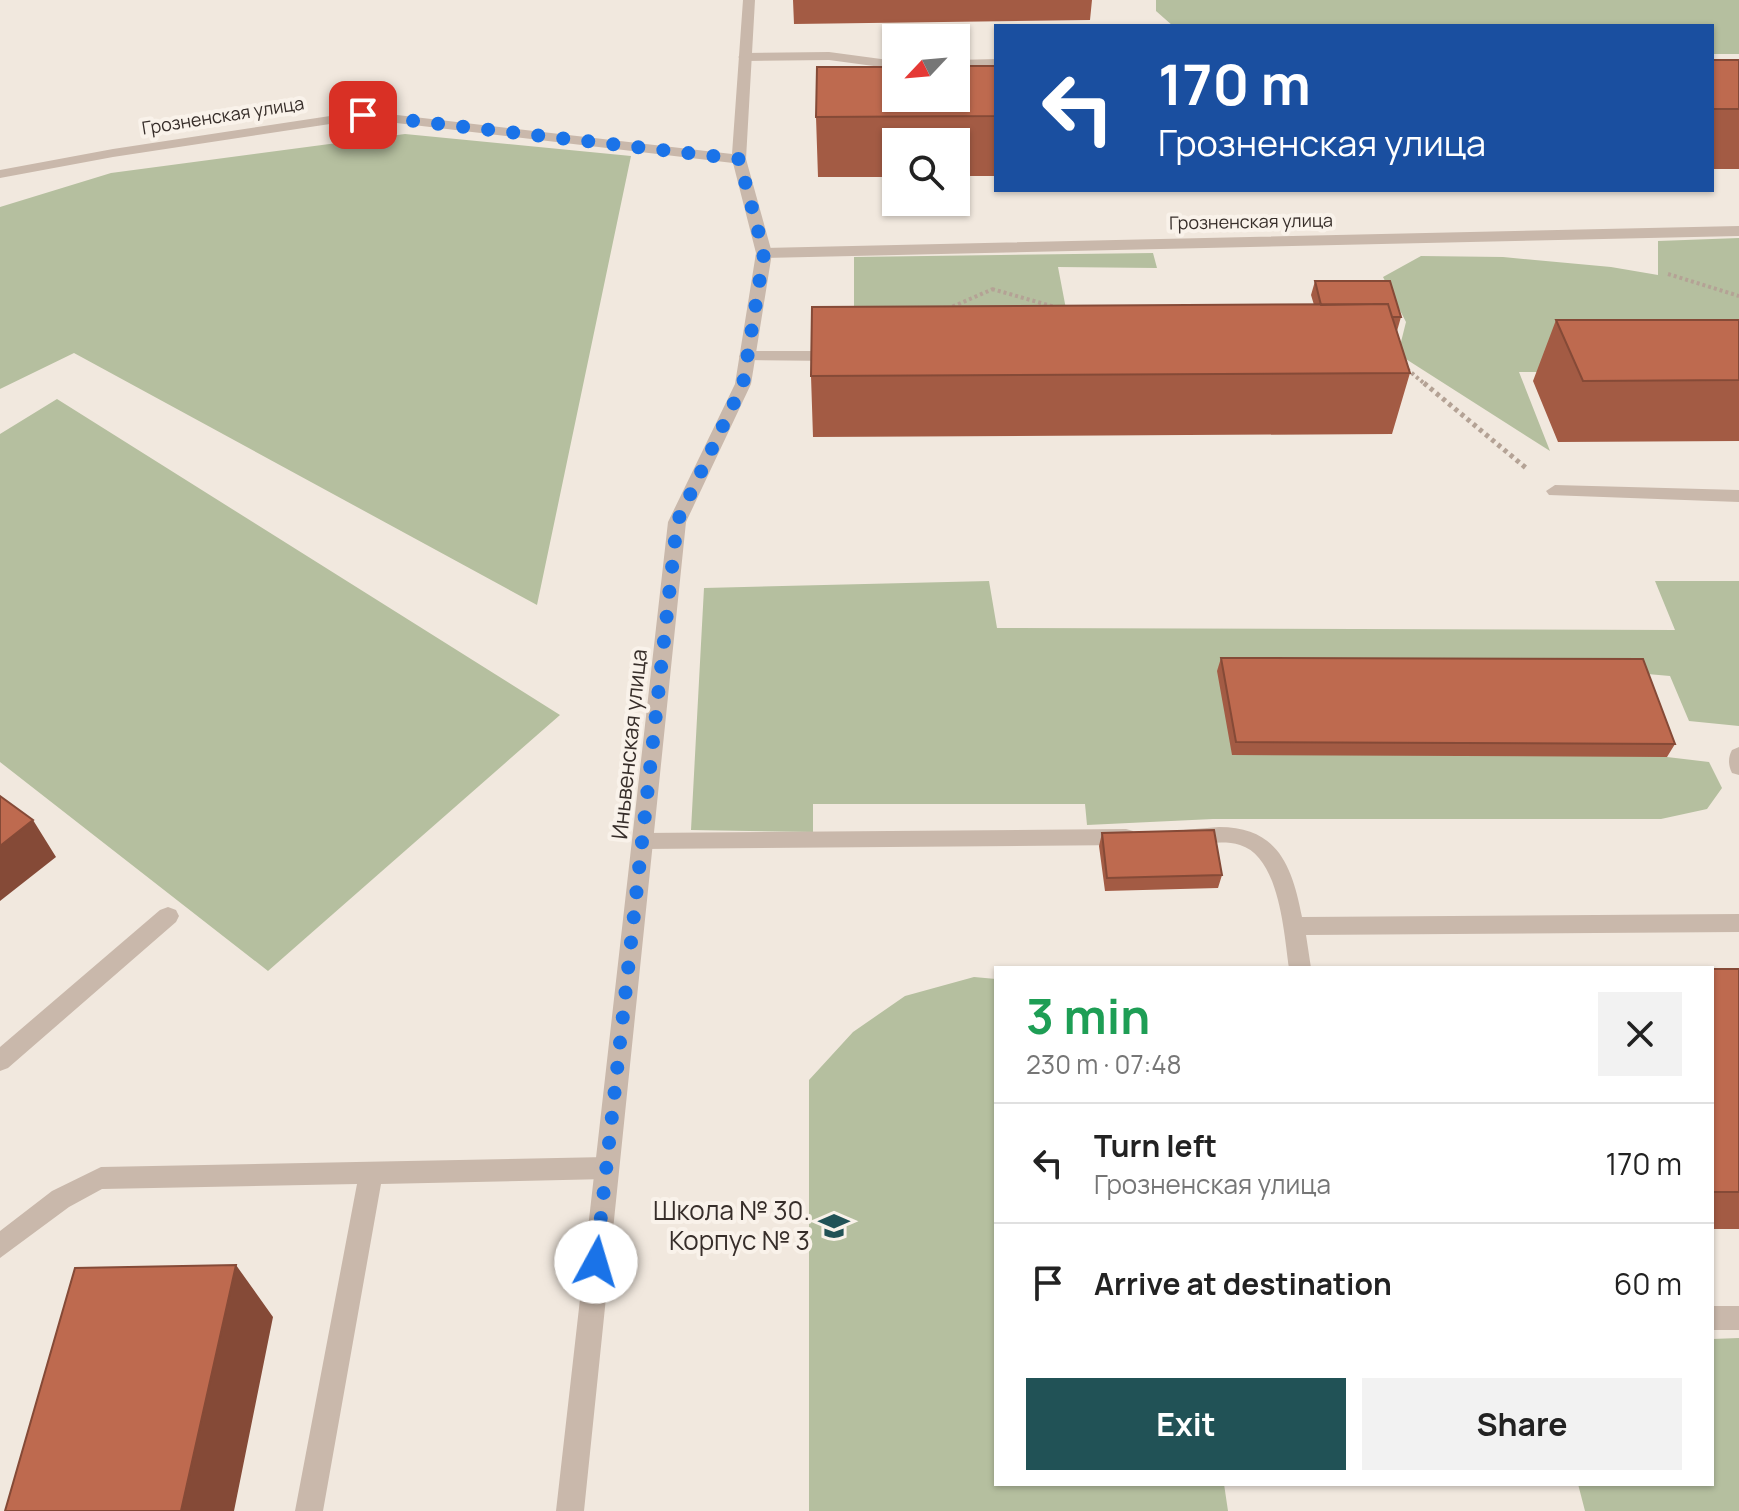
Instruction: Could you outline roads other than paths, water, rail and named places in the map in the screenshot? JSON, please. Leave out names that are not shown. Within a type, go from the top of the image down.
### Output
[{"type":"street","name":"Иньвенская улица","points":[[570,1511],[677,522],[743,384],[764,253],[739,159],[749,0]]},
{"type":"street","points":[[745,57],[829,56],[882,63]]},
{"type":"street","points":[[970,64],[994,63]]},
{"type":"street","name":"Грозненская улица","points":[[0,174],[113,153],[363,115],[739,159]]},
{"type":"street","name":"Грозненская улица","points":[[764,253],[1739,231]]},
{"type":"street","points":[[747,356],[850,356]]},
{"type":"street","points":[[1555,491],[1739,496]]},
{"type":"street","points":[[1739,755],[1739,767]]},
{"type":"street","points":[[642,841],[1249,838],[1269,853],[1281,873],[1300,966]]},
{"type":"street","points":[[0,1061],[168,916]]},
{"type":"street","points":[[1292,926],[1739,923]]},
{"type":"street","points":[[0,1246],[75,1187],[101,1178],[607,1168]]},
{"type":"street","points":[[309,1511],[371,1171]]},
{"type":"street","points":[[1714,1318],[1739,1318]]},
{"type":"place","name":"Школа № 30. Корпус № 3","points":[[834,1226]]}]
